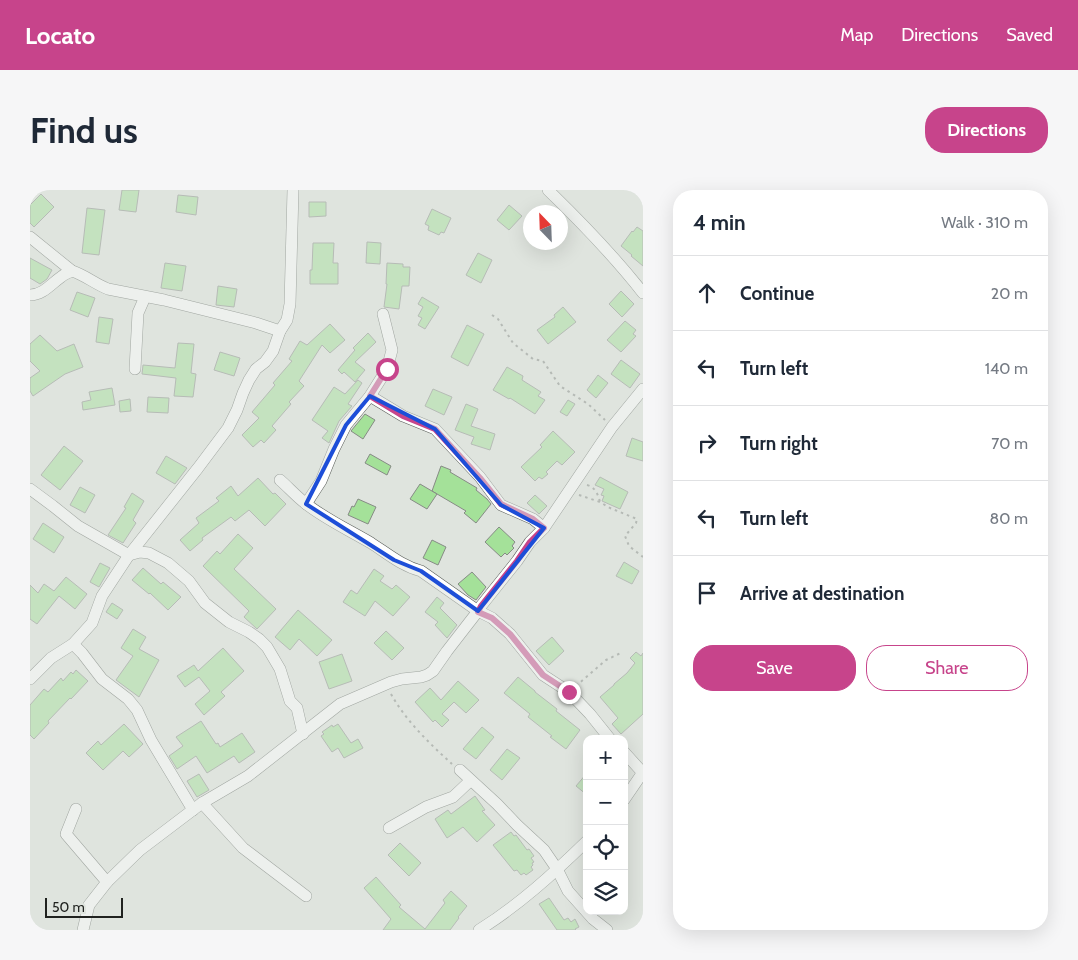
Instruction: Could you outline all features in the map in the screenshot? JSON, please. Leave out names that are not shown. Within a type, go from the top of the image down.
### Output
[{"type":"street","points":[[30,679],[51,658],[73,644],[92,624],[102,596],[129,555],[228,428],[249,380],[272,351],[280,331],[287,320],[290,304],[294,190]]},
{"type":"street","points":[[548,190],[582,223],[625,270],[643,293]]},
{"type":"street","points":[[30,237],[72,271],[82,274],[100,286],[256,323],[280,331]]},
{"type":"street","points":[[31,296],[39,294],[62,276],[72,271]]},
{"type":"street","points":[[135,369],[138,313],[145,297]]},
{"type":"street","points":[[306,504],[321,481],[346,425],[370,396],[387,369],[392,350],[383,314]]},
{"type":"street","points":[[83,930],[89,905],[107,882],[140,850],[198,806],[248,776],[340,704],[390,682],[421,677],[433,671],[530,542],[544,528],[612,426],[643,389]]},
{"type":"street","points":[[370,396],[403,416],[435,429],[501,504],[533,519],[544,528]]},
{"type":"street","points":[[280,480],[306,504],[344,529],[369,542],[394,560],[411,568],[421,570],[478,612],[492,618],[510,634],[543,675],[569,692],[607,735]]},
{"type":"street","points":[[30,489],[78,526],[129,555],[140,552],[148,553],[168,562],[189,581],[205,603],[229,622],[259,639],[267,647],[280,669],[290,700],[297,708],[303,734]]},
{"type":"street","points":[[73,644],[102,679],[128,699],[137,710],[151,740],[198,806],[243,848],[306,896]]},
{"type":"street","points":[[628,756],[643,773],[628,794]]},
{"type":"street","points":[[460,770],[544,850],[557,869],[568,891],[593,919],[606,930]]},
{"type":"street","points":[[388,828],[426,807],[453,797],[470,780]]},
{"type":"street","points":[[76,809],[66,834],[107,882]]},
{"type":"street","points":[[479,930],[531,893],[583,845]]},
{"type":"path","points":[[492,315],[498,319],[513,342],[533,359],[543,360],[560,386],[588,404],[612,426]]},
{"type":"path","points":[[575,481],[592,486],[598,493],[600,502]]},
{"type":"path","points":[[568,493],[581,495],[600,502],[637,519],[625,536],[629,546],[643,557]]},
{"type":"path","points":[[569,692],[606,660],[623,652]]},
{"type":"path","points":[[390,682],[391,694],[401,710],[427,742],[460,770]]},
{"type":"highlighted area","points":[[370,396],[435,429],[501,505],[544,528],[478,611],[421,571],[394,560],[306,504],[346,425]]},
{"type":"building","points":[[122,190],[139,190],[136,212],[119,210]]},
{"type":"building","points":[[41,194],[54,207],[34,227],[30,223],[30,205]]},
{"type":"building","points":[[178,195],[198,197],[196,215],[176,212]]},
{"type":"building","points":[[309,202],[326,202],[326,216],[309,217]]},
{"type":"building","points":[[509,205],[522,216],[509,230],[497,220]]},
{"type":"building","points":[[87,208],[105,210],[99,255],[82,253]]},
{"type":"building","points":[[432,209],[451,218],[444,233],[441,232],[439,235],[428,230],[429,226],[425,224]]},
{"type":"building","points":[[637,227],[643,231],[643,266],[621,246]]},
{"type":"building","points":[[367,242],[381,243],[380,264],[366,263]]},
{"type":"building","points":[[313,243],[334,243],[333,263],[338,263],[338,284],[310,284]]},
{"type":"building","points":[[478,253],[492,260],[481,283],[466,275]]},
{"type":"building","points":[[30,258],[52,270],[47,279],[40,284],[30,278]]},
{"type":"building","points":[[165,263],[186,266],[182,291],[161,288]]},
{"type":"building","points":[[387,263],[403,264],[403,267],[410,267],[409,286],[402,286],[399,309],[384,307]]},
{"type":"building","points":[[218,286],[237,289],[234,307],[216,305]]},
{"type":"building","points":[[621,291],[634,304],[622,317],[609,304]]},
{"type":"building","points":[[77,292],[95,298],[88,317],[70,310]]},
{"type":"building","points":[[422,297],[439,307],[425,329],[418,325],[422,318],[418,316],[423,307],[418,304]]},
{"type":"building","points":[[563,307],[576,322],[548,344],[537,330],[555,317],[554,315]]},
{"type":"building","points":[[99,317],[113,319],[109,344],[96,342]]},
{"type":"building","points":[[625,321],[636,330],[633,334],[636,336],[621,352],[607,340]]},
{"type":"building","points":[[330,324],[345,340],[330,353],[322,345],[299,381],[304,386],[289,402],[291,404],[272,426],[276,430],[264,443],[261,440],[253,447],[242,435],[259,418],[252,412],[292,361],[289,359],[300,341],[307,345]]},
{"type":"building","points":[[467,325],[484,334],[468,366],[451,357]]},
{"type":"building","points":[[368,333],[376,342],[355,362],[365,370],[355,382],[344,372],[342,374],[338,370],[355,350],[353,348]]},
{"type":"building","points":[[40,335],[57,351],[74,344],[83,367],[65,374],[33,396],[30,391],[30,378],[40,371],[30,361],[30,344]]},
{"type":"building","points":[[178,343],[194,344],[191,373],[196,374],[193,397],[174,396],[176,378],[142,374],[143,365],[175,368]]},
{"type":"building","points":[[220,352],[240,358],[234,376],[214,370]]},
{"type":"building","points":[[621,360],[640,374],[630,388],[611,374]]},
{"type":"building","points":[[507,367],[523,376],[522,380],[541,392],[538,396],[545,400],[535,414],[493,390]]},
{"type":"building","points":[[598,375],[608,383],[596,398],[587,390]]},
{"type":"building","points":[[358,380],[362,383],[348,404],[352,406],[339,421],[329,443],[322,438],[328,431],[312,420],[334,387],[345,394]]},
{"type":"building","points":[[112,388],[115,405],[83,410],[82,402],[91,400],[89,392]]},
{"type":"building","points":[[433,389],[452,397],[444,415],[425,406]]},
{"type":"building","points":[[148,397],[169,398],[168,413],[147,412]]},
{"type":"building","points":[[130,399],[131,411],[120,412],[119,401]]},
{"type":"building","points":[[568,400],[575,404],[567,416],[560,412]]},
{"type":"building","points":[[466,404],[478,409],[471,426],[495,434],[490,450],[471,444],[474,437],[455,430]]},
{"type":"building","points":[[365,414],[375,420],[363,439],[351,431]]},
{"type":"building","points":[[553,431],[575,452],[562,465],[557,461],[546,472],[548,474],[542,479],[539,477],[535,481],[521,467],[542,447],[540,445]]},
{"type":"building","points":[[632,438],[643,442],[643,461],[626,456]]},
{"type":"building","points":[[64,446],[83,461],[60,490],[41,475]]},
{"type":"building","points":[[370,454],[391,466],[387,475],[365,463]]},
{"type":"building","points":[[166,456],[187,468],[175,484],[156,473]]},
{"type":"building","points":[[441,466],[451,470],[450,472],[477,488],[476,490],[491,504],[476,523],[464,513],[466,511],[432,491]]},
{"type":"building","points":[[600,477],[628,492],[620,509],[602,501],[604,496],[601,495],[604,489],[595,485]]},
{"type":"building","points":[[258,478],[273,494],[275,493],[286,504],[265,526],[249,510],[235,521],[231,517],[202,538],[203,540],[190,551],[180,540],[199,523],[196,518],[219,501],[216,498],[231,486],[238,496]]},
{"type":"building","points":[[420,484],[437,494],[427,509],[410,499]]},
{"type":"building","points":[[80,487],[95,495],[85,513],[70,505]]},
{"type":"building","points":[[132,493],[144,501],[133,520],[136,523],[123,543],[108,535],[126,508],[124,507]]},
{"type":"building","points":[[535,495],[547,506],[539,514],[527,503]]},
{"type":"building","points":[[358,499],[376,507],[368,524],[348,515]]},
{"type":"building","points":[[43,523],[64,537],[54,553],[33,539]]},
{"type":"building","points":[[499,527],[515,542],[512,546],[514,548],[507,555],[505,553],[501,557],[485,542]]},
{"type":"building","points":[[238,534],[253,548],[234,569],[276,609],[257,629],[244,617],[249,611],[203,566],[217,551],[220,554]]},
{"type":"building","points":[[432,540],[446,547],[438,565],[423,558]]},
{"type":"building","points":[[624,562],[639,571],[632,584],[616,576]]},
{"type":"building","points":[[100,563],[110,568],[99,587],[90,582]]},
{"type":"building","points":[[143,568],[161,584],[163,582],[181,597],[168,610],[150,593],[132,580]]},
{"type":"building","points":[[374,569],[384,576],[380,581],[392,589],[396,585],[410,597],[393,616],[375,601],[365,616],[343,602],[351,590],[357,594]]},
{"type":"building","points":[[472,572],[486,587],[476,600],[468,595],[458,584]]},
{"type":"building","points":[[66,577],[87,594],[75,609],[59,596],[37,624],[30,619],[30,585],[38,593],[44,584],[54,591]]},
{"type":"building","points":[[437,597],[444,603],[440,608],[457,625],[447,638],[435,625],[438,622],[425,612]]},
{"type":"building","points":[[112,603],[123,610],[117,619],[106,612]]},
{"type":"building","points":[[298,610],[332,640],[317,656],[299,639],[290,650],[275,637]]},
{"type":"building","points":[[133,629],[146,637],[139,649],[159,660],[139,697],[116,680],[133,656],[121,648]]},
{"type":"building","points":[[386,631],[404,648],[392,660],[374,643]]},
{"type":"building","points":[[552,637],[564,651],[549,665],[536,651]]},
{"type":"building","points":[[223,648],[244,671],[221,692],[225,696],[204,715],[195,704],[210,691],[199,677],[185,687],[177,676],[194,665],[198,671]]},
{"type":"building","points":[[636,652],[641,656],[643,653],[643,714],[621,734],[612,724],[618,718],[600,697],[627,673],[635,663],[630,658]]},
{"type":"building","points":[[342,654],[352,681],[329,689],[319,662]]},
{"type":"building","points":[[76,670],[88,681],[48,721],[49,723],[34,739],[30,735],[30,705],[44,689],[48,692],[61,678],[63,681],[71,672],[73,674]]},
{"type":"building","points":[[518,677],[580,730],[566,749],[528,717],[530,714],[504,693]]},
{"type":"building","points":[[458,681],[479,700],[466,713],[454,702],[442,714],[449,720],[442,727],[435,720],[433,722],[415,702],[430,688],[441,700]]},
{"type":"building","points":[[201,721],[220,747],[242,733],[255,752],[239,763],[234,756],[207,773],[196,756],[177,769],[169,756],[183,746],[176,737]]},
{"type":"building","points":[[124,724],[143,744],[129,757],[123,751],[103,770],[86,753],[98,741],[101,745]]},
{"type":"building","points":[[338,724],[351,743],[358,739],[363,748],[344,758],[338,748],[332,752],[321,736],[324,734],[322,732],[332,725],[333,727]]},
{"type":"building","points":[[482,727],[494,737],[476,759],[463,749]]},
{"type":"building","points":[[507,749],[520,758],[502,780],[490,770]]},
{"type":"building","points":[[199,774],[209,790],[197,797],[187,781]]},
{"type":"building","points":[[583,778],[583,792],[576,786]]},
{"type":"building","points":[[475,796],[485,810],[482,811],[495,825],[477,842],[463,827],[447,838],[435,819],[448,810],[451,814]]},
{"type":"building","points":[[511,832],[514,836],[516,835],[534,856],[531,858],[534,862],[531,867],[533,870],[526,875],[524,873],[521,875],[517,870],[514,871],[493,845]]},
{"type":"building","points":[[400,843],[421,863],[409,876],[388,855]]},
{"type":"building","points":[[376,877],[401,905],[399,907],[425,929],[445,903],[443,900],[451,891],[467,906],[450,930],[383,930],[391,919],[364,888]]},
{"type":"building","points":[[549,898],[564,920],[568,918],[571,922],[575,919],[579,927],[576,930],[557,930],[539,904]]},
{"type":"route","points":[[387,369],[370,396],[403,416],[435,429],[501,504],[533,519],[544,528],[530,542],[478,612],[492,618],[510,634],[543,675],[569,692]]}]
